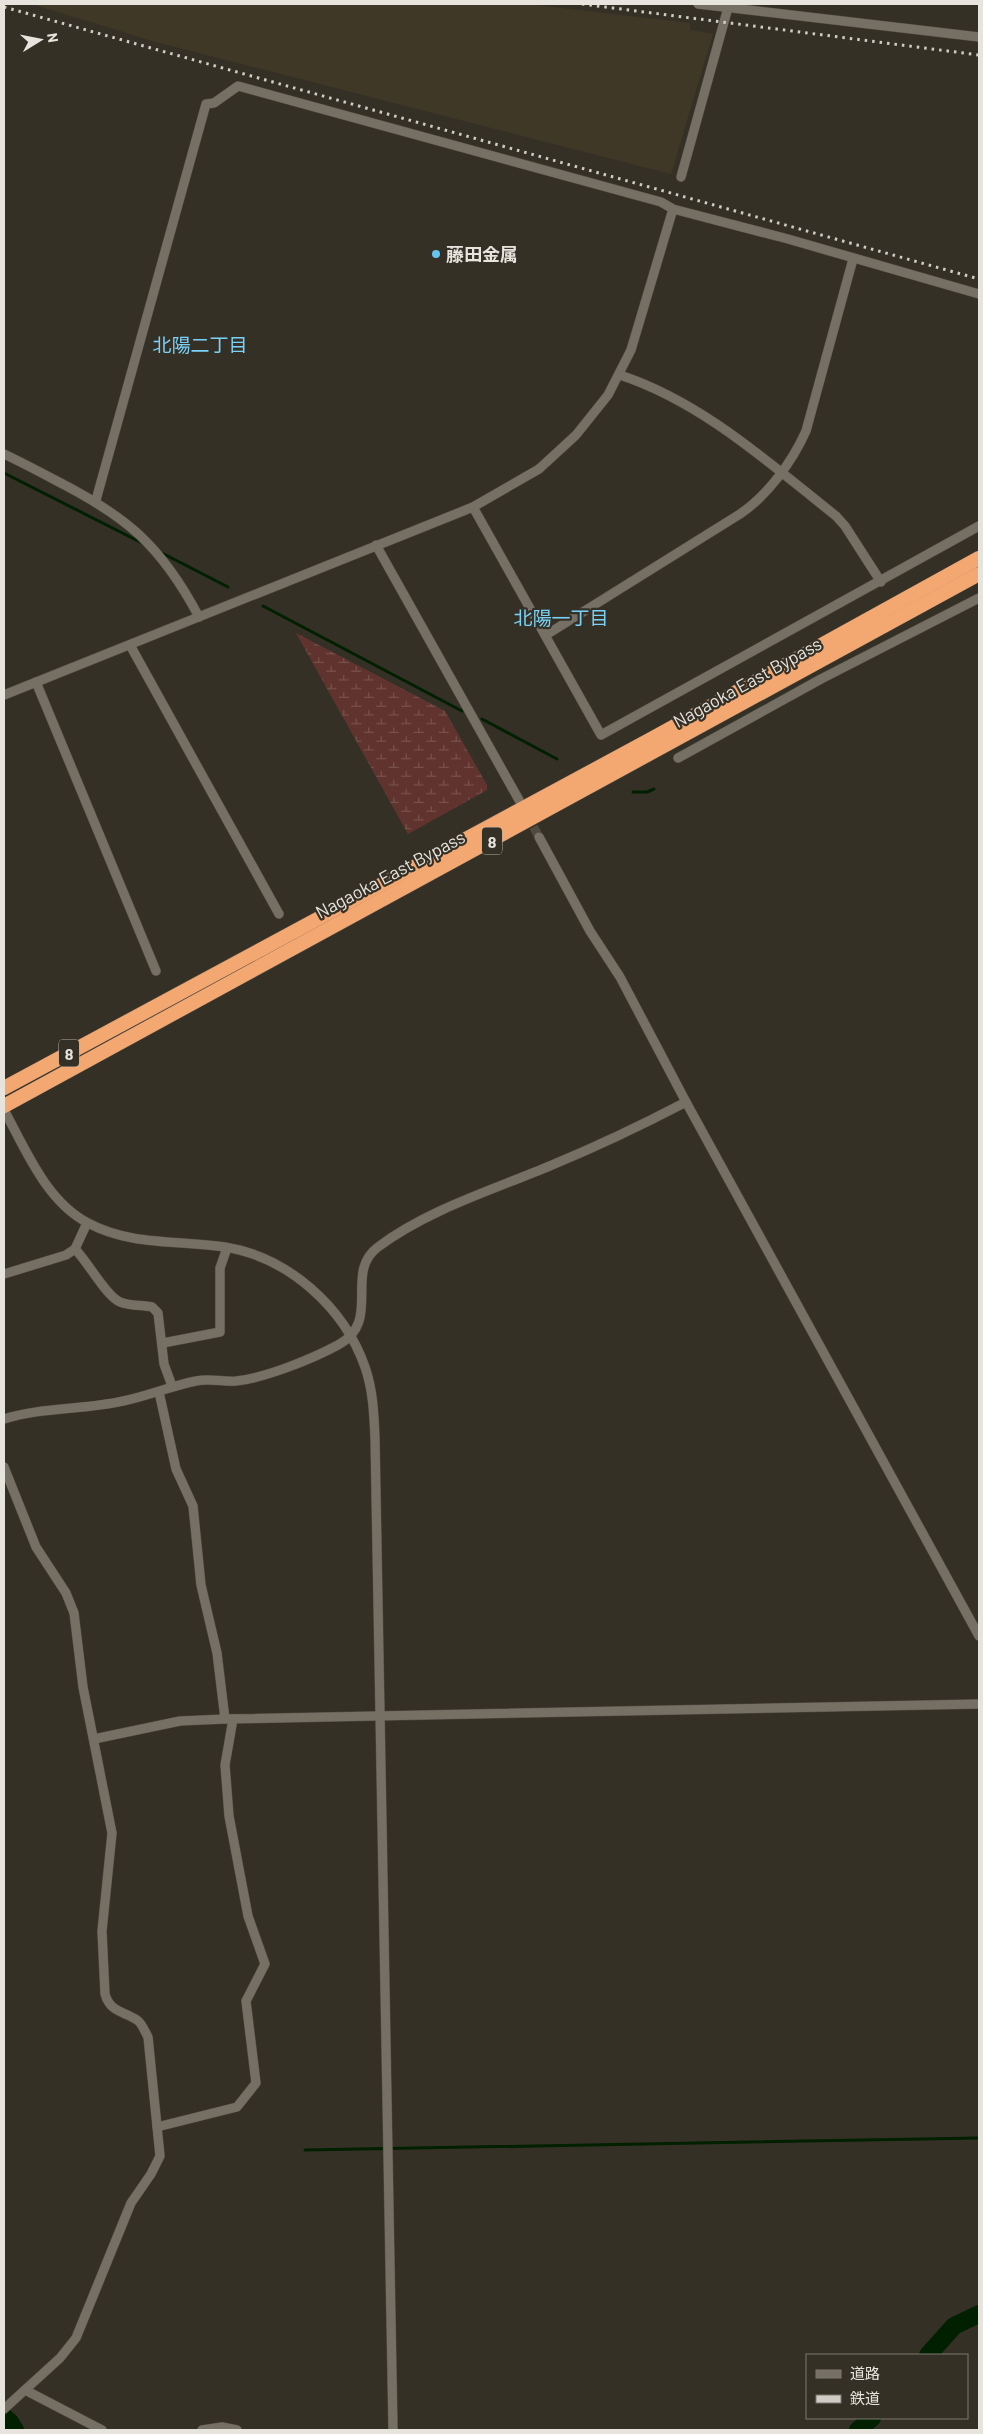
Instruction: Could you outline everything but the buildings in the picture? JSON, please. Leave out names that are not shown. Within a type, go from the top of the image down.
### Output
[{"type":"highway","name":"Nagaoka East Bypass","points":[[4,1088],[661,733],[979,558]]},
{"type":"highway","name":"Nagaoka East Bypass","points":[[4,1108],[979,574]]},
{"type":"street","points":[[698,4],[728,6],[979,37]]},
{"type":"street","points":[[681,177],[728,6]]},
{"type":"street","points":[[96,500],[206,104],[214,103],[238,86],[661,202],[673,209],[788,239],[979,294]]},
{"type":"street","points":[[4,695],[473,507],[516,484],[556,454],[591,419],[620,375],[638,328],[673,209]]},
{"type":"street","points":[[546,635],[740,514],[762,496],[800,444],[806,431],[853,259]]},
{"type":"street","points":[[620,375],[642,382],[719,425],[836,516],[845,526],[881,582]]},
{"type":"street","points":[[4,454],[96,500],[139,533],[174,574],[199,617]]},
{"type":"street","points":[[473,507],[601,735],[881,582],[979,526]]},
{"type":"street","points":[[376,545],[519,800]]},
{"type":"street","points":[[678,758],[821,679],[979,598]]},
{"type":"street","points":[[130,645],[279,914]]},
{"type":"street","points":[[36,682],[156,971]]},
{"type":"street","points":[[539,837],[590,931],[603,948],[620,977],[686,1102],[979,1636]]},
{"type":"street","points":[[4,1419],[58,1408],[124,1401],[159,1392],[172,1386],[204,1380],[230,1381],[259,1378],[338,1345],[350,1336],[361,1317],[361,1281],[364,1265],[377,1248],[459,1202],[581,1153],[686,1102]]},
{"type":"street","points":[[4,1108],[48,1187],[65,1205],[87,1223],[137,1240],[227,1248],[246,1252],[289,1272],[318,1295],[350,1336],[364,1367],[374,1408],[393,2430]]},
{"type":"street","points":[[4,1274],[59,1259],[75,1248],[87,1223]]},
{"type":"street","points":[[75,1248],[90,1265],[111,1297],[121,1303],[152,1306],[158,1314],[163,1343],[164,1364],[172,1386]]},
{"type":"street","points":[[163,1343],[220,1332],[220,1268],[227,1248]]},
{"type":"street","points":[[157,2126],[237,2107],[256,2083],[246,2001],[265,1964],[248,1916],[229,1816],[225,1765],[229,1719],[200,1575],[193,1506],[176,1469],[159,1392]]},
{"type":"street","points":[[4,1467],[36,1547],[66,1593],[74,1613],[80,1670],[112,1833],[102,1931],[105,1994],[113,2008],[139,2021],[148,2037],[160,2156],[154,2170],[131,2203],[76,2338],[60,2358],[4,2409]]},
{"type":"street","points":[[94,1739],[180,1720],[979,1704]]},
{"type":"street","points":[[25,2390],[102,2430]]},
{"type":"street","points":[[202,2430],[222,2427],[237,2430]]},
{"type":"shaded area","points":[[32,4],[526,4],[690,23],[690,30],[713,34],[671,174],[156,42]]},
{"type":"green space","points":[[296,633],[445,711],[487,785],[487,790],[408,834]]},
{"type":"waterway","points":[[4,473],[144,544]]},
{"type":"waterway","points":[[158,551],[228,587]]},
{"type":"waterway","points":[[263,606],[462,711]]},
{"type":"waterway","points":[[482,719],[557,759]]},
{"type":"waterway","points":[[633,792],[647,792],[654,789]]},
{"type":"waterway","points":[[305,2150],[979,2138]]},
{"type":"waterway","points":[[929,2354],[954,2326],[979,2314]]},
{"type":"waterway","points":[[4,2417],[15,2430]]},
{"type":"waterway","points":[[858,2430],[871,2419]]},
{"type":"tunnel","points":[[527,815],[539,837]]},
{"type":"railway","points":[[582,4],[979,55]]},
{"type":"railway","points":[[4,7],[979,279]]},
{"type":"place","name":"藤田金属","points":[[436,254]]},
{"type":"district","name":"北陽二丁目","points":[[200,344]]},
{"type":"district","name":"北陽一丁目","points":[[561,617]]}]
